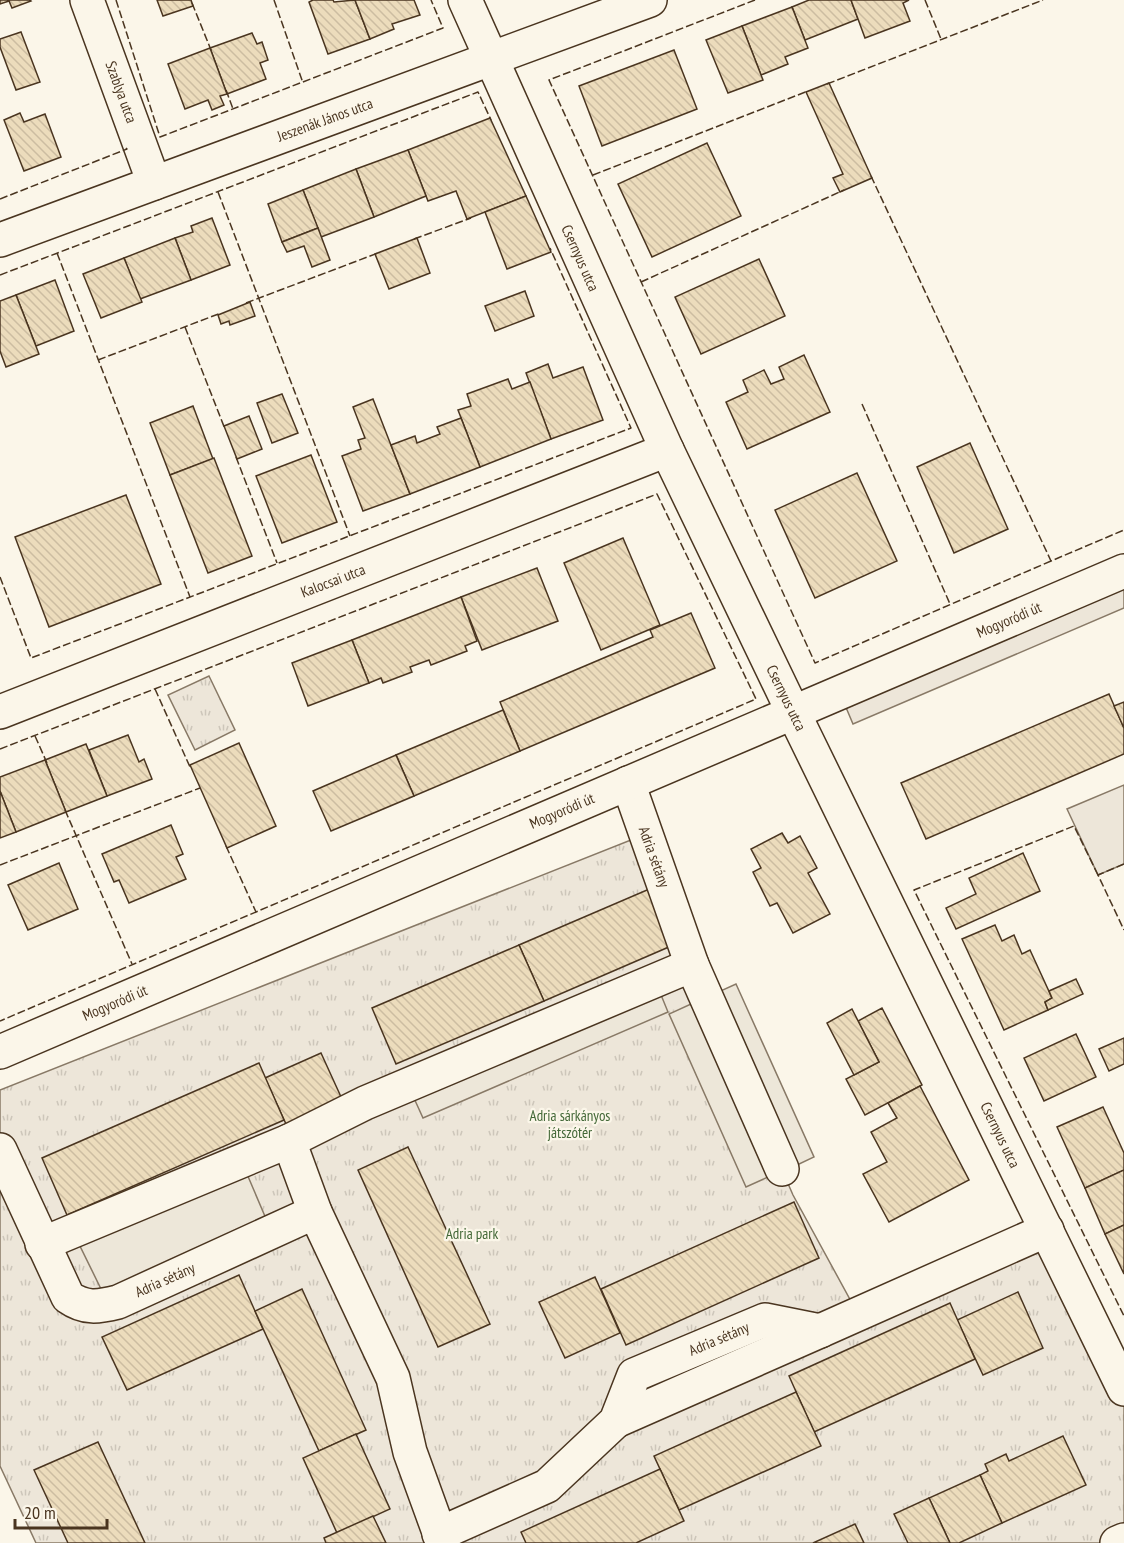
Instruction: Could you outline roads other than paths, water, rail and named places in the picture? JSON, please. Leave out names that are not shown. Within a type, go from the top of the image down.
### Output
[{"type":"street","name":"Szablya utca","points":[[87,0],[154,183]]},
{"type":"street","name":"Csernyus utca","points":[[465,0],[667,450],[1124,1389]]},
{"type":"street","name":"Jeszenák János utca","points":[[0,240],[650,0]]},
{"type":"street","name":"Kalocsai utca","points":[[0,712],[667,450]]},
{"type":"street","name":"Mogyoródi út","points":[[0,1052],[1124,570]]},
{"type":"street","name":"Adria sétány","points":[[628,783],[692,965],[782,1169]]},
{"type":"street","points":[[42,1244],[289,1141],[365,1103],[692,965]]},
{"type":"street","name":"Adria sétány","points":[[289,1141],[315,1212],[393,1378],[410,1452],[441,1539],[547,1486],[616,1421],[634,1375],[765,1320],[820,1331],[1047,1230]]},
{"type":"street","name":"Adria sétány","points":[[0,1150],[68,1297],[77,1304],[95,1308],[118,1302],[315,1212]]},
{"type":"street","points":[[1117,1543],[1124,1540]]},
{"type":"park label","name":"Adria sárkányos játszótér","points":[[570,1124]]},
{"type":"park label","name":"Adria park","points":[[472,1234]]}]
